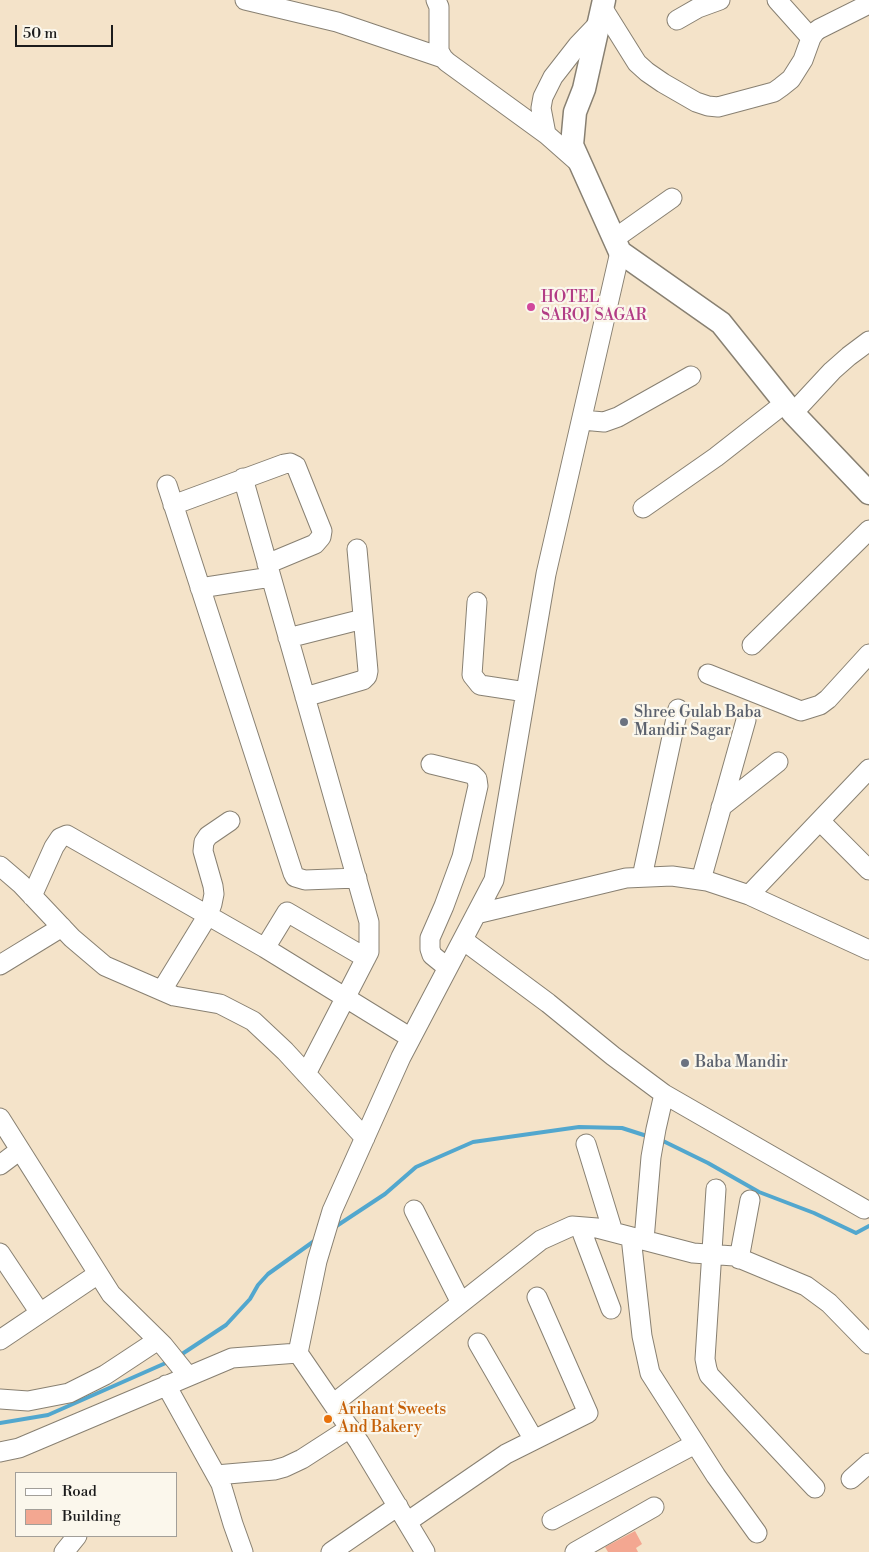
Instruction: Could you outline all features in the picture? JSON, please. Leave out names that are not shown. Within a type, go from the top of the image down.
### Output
[{"type":"main road","points":[[596,23],[584,88],[575,112],[576,155],[617,246],[721,323],[789,408],[869,493]]},
{"type":"street","points":[[245,0],[337,22],[443,58]]},
{"type":"street","points":[[678,20],[698,8],[720,0]]},
{"type":"street","points":[[777,0],[811,38]]},
{"type":"street","points":[[546,134],[541,108],[543,97],[553,77],[596,23],[637,63],[663,83],[696,102],[718,107],[774,92],[791,79],[803,60],[811,38],[819,28],[869,4]]},
{"type":"street","points":[[438,6],[439,51],[443,58],[576,155]]},
{"type":"street","points":[[425,1552],[350,1428],[298,1353],[317,1261],[332,1212],[401,1057],[494,880],[546,574],[582,420],[617,246],[672,198]]},
{"type":"street","points":[[643,508],[789,408],[869,341]]},
{"type":"street","points":[[582,420],[604,422],[618,417],[691,376]]},
{"type":"street","points":[[173,505],[243,478],[290,463],[296,466],[322,531],[315,544],[269,571],[200,588]]},
{"type":"street","points":[[243,478],[369,922],[369,952],[306,1074]]},
{"type":"street","points":[[167,485],[293,873],[295,877],[305,880],[357,878]]},
{"type":"street","points":[[752,645],[869,530]]},
{"type":"street","points":[[305,696],[363,680],[367,676],[357,549]]},
{"type":"street","points":[[477,602],[472,676],[480,685],[526,692]]},
{"type":"street","points":[[288,638],[363,619]]},
{"type":"street","points":[[708,674],[801,711],[820,705],[828,699],[869,654]]},
{"type":"street","points":[[642,877],[678,709]]},
{"type":"street","points":[[701,880],[746,720]]},
{"type":"street","points":[[721,807],[778,762]]},
{"type":"street","points":[[431,764],[472,774],[477,779],[478,786],[462,857],[430,938],[432,955],[448,968]]},
{"type":"street","points":[[749,894],[869,770]]},
{"type":"street","points":[[820,820],[869,870]]},
{"type":"street","points":[[162,990],[208,915],[212,904],[213,886],[203,851],[204,842],[208,836],[230,821]]},
{"type":"street","points":[[32,896],[54,847],[60,838],[67,835],[265,948],[411,1038]]},
{"type":"street","points":[[0,866],[21,884],[72,938],[105,966],[174,996],[220,1004],[253,1021],[286,1052],[365,1138]]},
{"type":"street","points":[[476,914],[626,878],[672,876],[707,881],[749,894],[869,950]]},
{"type":"street","points":[[265,948],[287,912],[366,958]]},
{"type":"street","points":[[0,966],[62,927]]},
{"type":"street","points":[[463,940],[548,1003],[613,1056],[664,1094],[864,1208]]},
{"type":"street","points":[[629,1236],[651,1157],[664,1094]]},
{"type":"street","points":[[0,1118],[112,1294],[161,1343],[188,1376]]},
{"type":"street","points":[[586,1144],[629,1236],[642,1336],[650,1373],[716,1476],[757,1533]]},
{"type":"street","points":[[0,1165],[20,1150]]},
{"type":"street","points":[[716,1189],[705,1359],[710,1375],[815,1488]]},
{"type":"street","points":[[739,1259],[750,1200]]},
{"type":"street","points":[[414,1210],[460,1303]]},
{"type":"street","points":[[333,1404],[541,1240],[572,1226],[596,1228],[693,1253],[734,1256],[806,1286],[829,1303],[869,1344]]},
{"type":"street","points":[[580,1227],[611,1309]]},
{"type":"street","points":[[0,1253],[40,1313]]},
{"type":"street","points":[[0,1340],[98,1274]]},
{"type":"street","points":[[331,1552],[403,1514],[506,1454],[588,1413],[536,1297]]},
{"type":"street","points":[[0,1399],[28,1401],[69,1393],[161,1343]]},
{"type":"street","points":[[478,1343],[534,1440]]},
{"type":"street","points":[[0,1452],[19,1448],[232,1358],[298,1353]]},
{"type":"street","points":[[166,1385],[221,1484],[243,1552]]},
{"type":"street","points":[[216,1475],[274,1470],[285,1467],[302,1459],[350,1428]]},
{"type":"street","points":[[552,1520],[695,1444]]},
{"type":"street","points":[[851,1479],[869,1463]]},
{"type":"street","points":[[575,1552],[654,1507]]},
{"type":"street","points":[[64,1552],[76,1537]]},
{"type":"building","points":[[635,1531],[642,1544],[636,1548],[638,1552],[608,1552],[605,1547]]},
{"type":"waterway","points":[[335,1227],[385,1194],[416,1167],[473,1142],[579,1127],[622,1128],[650,1137]]},
{"type":"waterway","points":[[659,1139],[708,1163],[759,1192],[814,1213],[856,1233],[869,1226]]},
{"type":"waterway","points":[[179,1356],[226,1325],[250,1299],[258,1285],[268,1274],[317,1239]]},
{"type":"waterway","points":[[0,1423],[48,1415],[168,1362]]},
{"type":"place","name":"HOTEL SAROJ SAGAR","points":[[531,307]]},
{"type":"place","name":"Shree Gulab Baba Mandir Sagar","points":[[624,722]]},
{"type":"place","name":"Baba Mandir","points":[[685,1063]]},
{"type":"place","name":"Arihant Sweets And Bakery","points":[[328,1419]]}]
